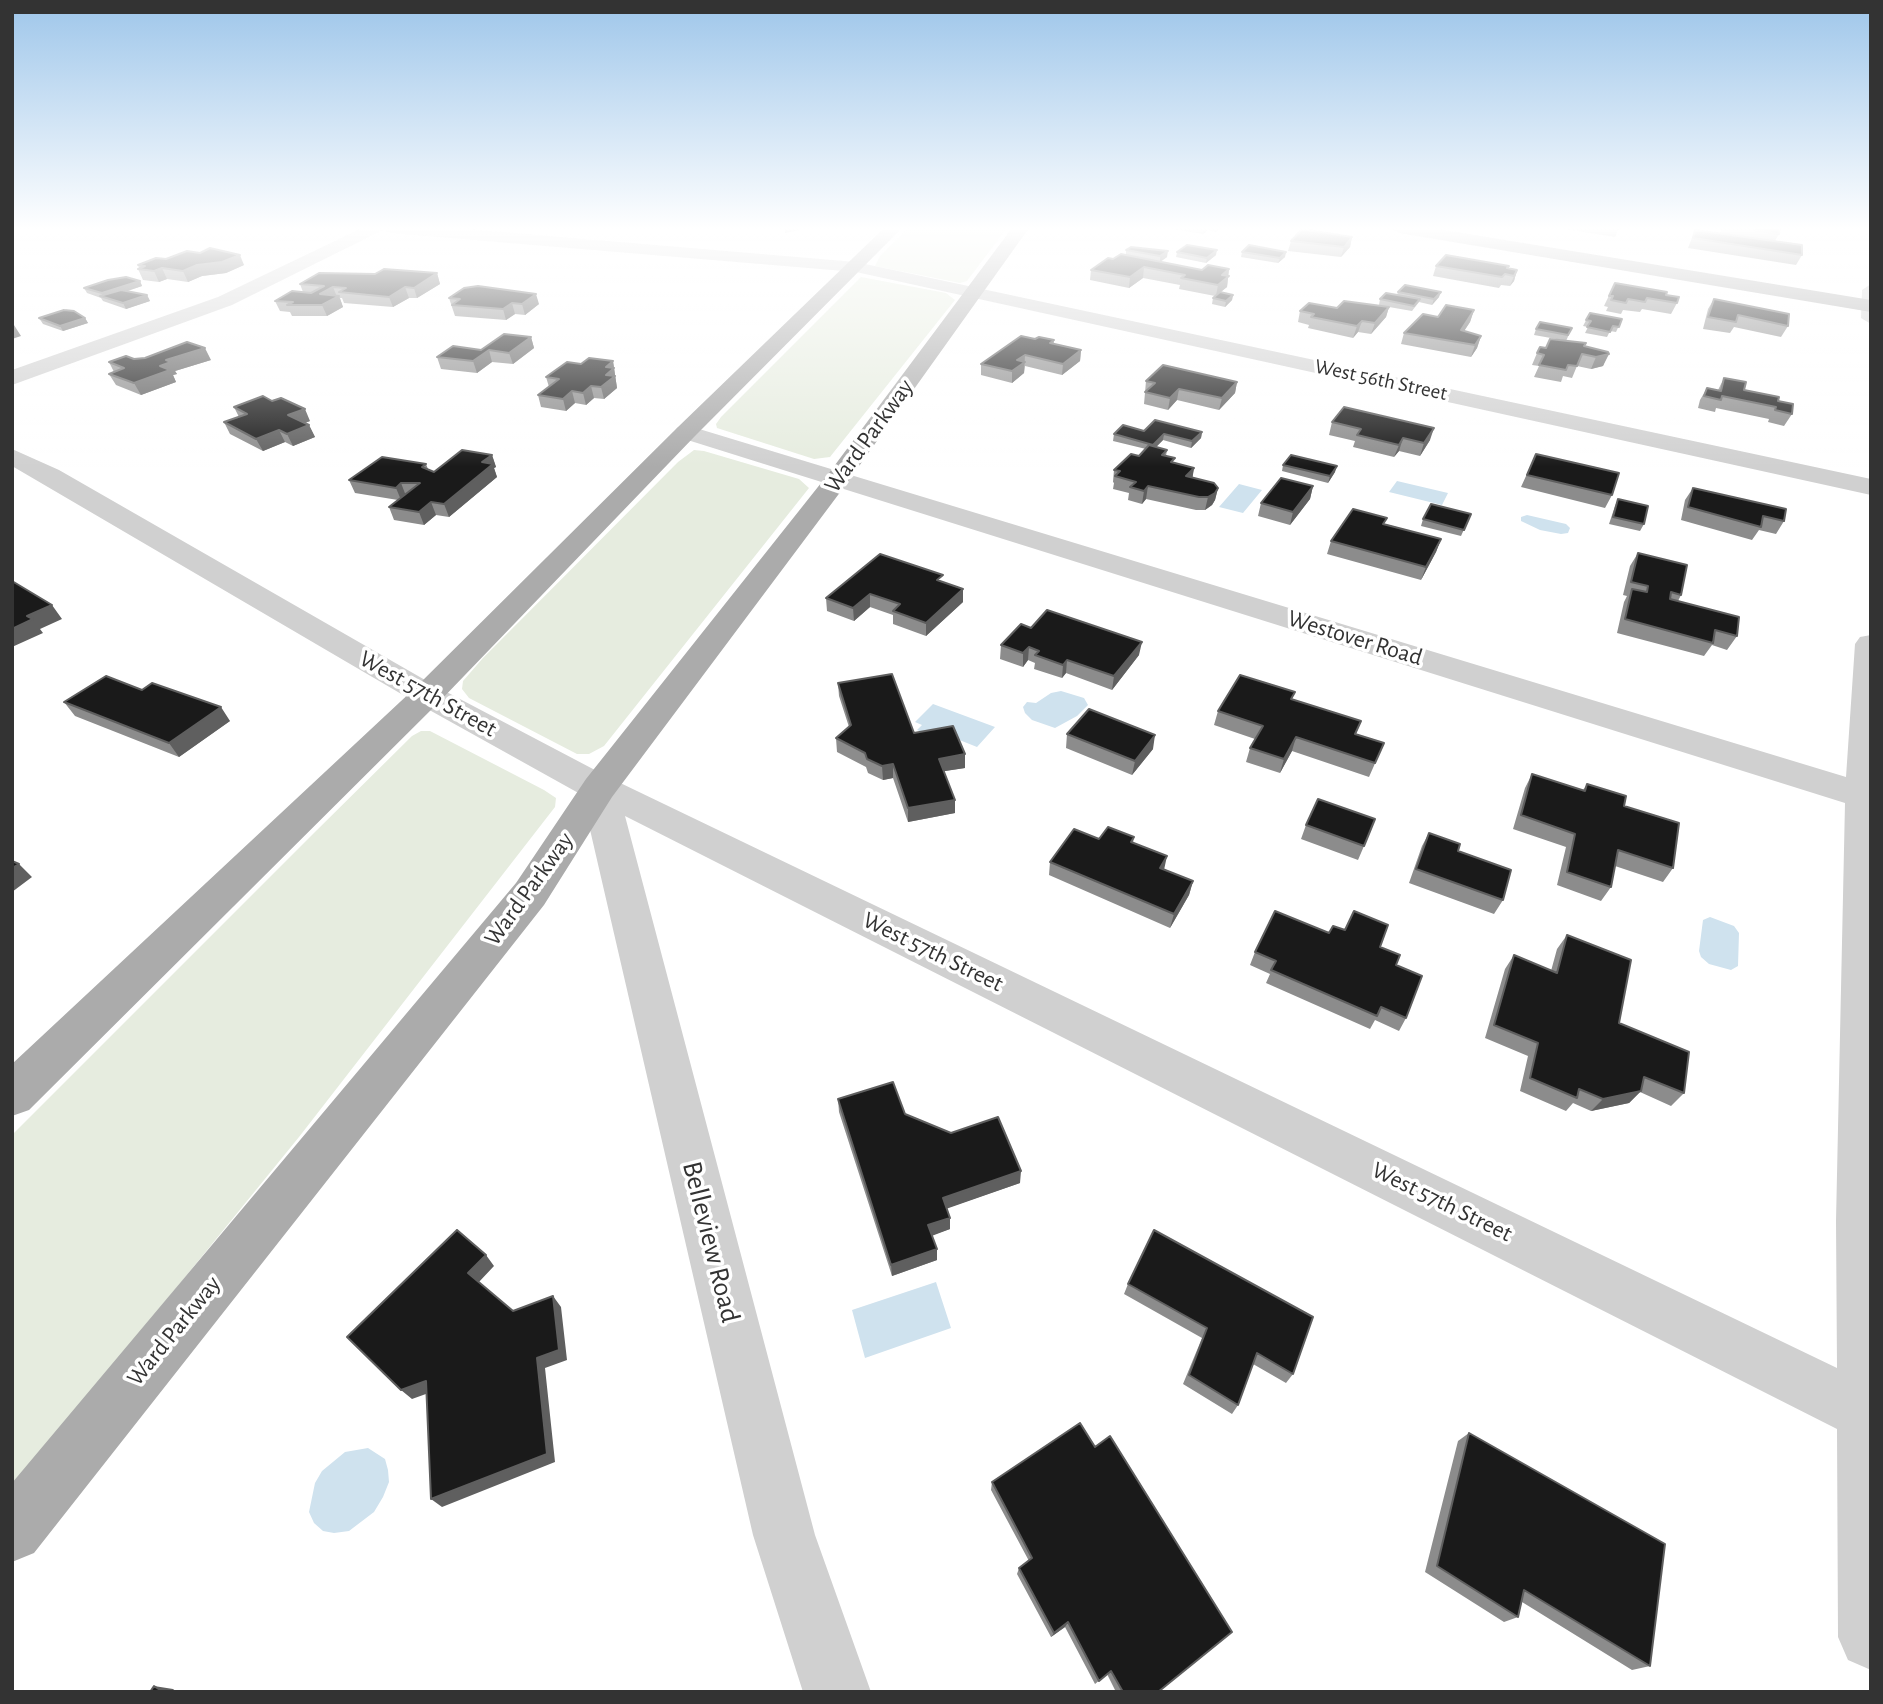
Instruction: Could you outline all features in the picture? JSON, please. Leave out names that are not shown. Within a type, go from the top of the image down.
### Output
[{"type":"main road","points":[[12,1095],[427,695],[687,432],[815,308]]},
{"type":"main road","name":"Ward Parkway","points":[[12,1531],[530,894],[599,788],[838,478],[963,308]]},
{"type":"street","points":[[12,378],[207,308]]},
{"type":"street","name":"West 56th Street","points":[[1051,308],[1871,487]]},
{"type":"street","name":"Westover Road","points":[[687,432],[1867,796]]},
{"type":"street","name":"West 57th Street","points":[[12,456],[61,481],[427,695],[599,788],[1868,1413]]},
{"type":"street","points":[[1871,644],[1862,1221],[1871,1637]]},
{"type":"street","name":"Belleview Road","points":[[599,788],[783,1535],[837,1692]]},
{"type":"shaded area","points":[[830,308],[949,308],[830,457],[814,459],[717,428],[716,424]]},
{"type":"shaded area","points":[[694,450],[799,479],[809,488],[604,746],[589,754],[577,754],[469,698],[462,689],[463,681],[483,658],[678,462]]},
{"type":"shaded area","points":[[421,731],[430,731],[544,790],[556,798],[555,807],[299,1137],[12,1490],[12,1135],[412,736]]},
{"type":"water","points":[[1397,481],[1448,493],[1442,505],[1389,492]]},
{"type":"water","points":[[1239,484],[1262,490],[1243,513],[1219,507]]},
{"type":"water","points":[[1527,515],[1566,524],[1570,528],[1568,533],[1561,534],[1540,530],[1521,521],[1521,517]]},
{"type":"water","points":[[1061,691],[1084,698],[1088,705],[1077,716],[1055,728],[1032,720],[1025,713],[1023,707],[1027,702],[1036,703],[1051,693]]},
{"type":"water","points":[[933,704],[995,727],[977,747],[942,733],[932,736],[917,730],[922,725],[915,722]]},
{"type":"water","points":[[1710,917],[1734,926],[1739,933],[1738,966],[1731,970],[1709,964],[1701,957],[1699,951],[1703,920]]},
{"type":"water","points":[[936,1282],[951,1328],[865,1358],[852,1310]]},
{"type":"water","points":[[368,1448],[385,1459],[389,1482],[383,1497],[374,1512],[349,1531],[323,1531],[314,1523],[309,1512],[315,1483],[322,1471],[345,1452]]},
{"type":"building","points":[[1304,308],[1389,308],[1375,323],[1362,321],[1357,326],[1311,317],[1314,314],[1300,311]]},
{"type":"building","points":[[1444,308],[1474,310],[1461,330],[1481,336],[1475,345],[1404,333],[1423,314],[1438,317]]},
{"type":"building","points":[[1711,308],[1757,308],[1789,314],[1788,326],[1738,315],[1736,322],[1708,317]]},
{"type":"building","points":[[64,310],[74,311],[85,318],[60,326],[39,318]]},
{"type":"building","points":[[1590,313],[1622,319],[1619,327],[1613,326],[1610,332],[1587,327],[1591,321],[1586,320]]},
{"type":"building","points":[[1540,322],[1572,328],[1568,335],[1536,329]]},
{"type":"building","points":[[504,334],[531,337],[509,353],[489,350],[473,361],[437,357],[453,346],[481,350]]},
{"type":"building","points":[[1021,336],[1054,340],[1050,343],[1081,350],[1063,364],[1025,355],[1017,360],[1025,362],[1012,371],[981,364]]},
{"type":"building","points":[[1550,339],[1586,343],[1584,346],[1609,354],[1596,357],[1582,354],[1577,366],[1568,365],[1566,370],[1539,365],[1544,355],[1537,353],[1540,347],[1546,348]]},
{"type":"building","points":[[187,342],[205,348],[166,360],[171,362],[160,366],[170,370],[134,383],[109,374],[124,368],[109,362],[126,356],[134,359],[145,358]]},
{"type":"building","points":[[589,358],[613,361],[606,367],[614,368],[606,375],[615,376],[601,387],[591,386],[583,393],[572,391],[563,399],[538,395],[559,379],[546,377],[567,362],[581,364]]},
{"type":"building","points":[[1163,365],[1237,382],[1222,398],[1179,389],[1170,398],[1145,392],[1155,383],[1146,381]]},
{"type":"building","points":[[1724,378],[1746,382],[1744,390],[1779,397],[1778,401],[1793,404],[1792,414],[1775,410],[1776,407],[1722,396],[1721,400],[1704,396],[1707,388],[1721,391]]},
{"type":"building","points":[[263,396],[272,401],[281,398],[305,409],[288,415],[309,425],[287,434],[279,430],[256,439],[224,422],[247,414],[234,407]]},
{"type":"building","points":[[1344,407],[1434,428],[1424,443],[1403,438],[1399,445],[1357,435],[1361,429],[1332,422]]},
{"type":"building","points":[[1155,420],[1202,432],[1192,441],[1164,434],[1153,445],[1114,434],[1123,425],[1144,431]]},
{"type":"building","points":[[1149,445],[1167,450],[1162,455],[1175,458],[1171,462],[1194,468],[1186,476],[1214,483],[1218,488],[1215,493],[1208,497],[1199,497],[1148,486],[1144,491],[1130,487],[1136,482],[1115,476],[1120,471],[1114,470],[1131,454],[1139,456]]},
{"type":"building","points":[[462,450],[492,455],[482,462],[493,464],[444,504],[431,502],[419,512],[389,507],[420,483],[401,483],[396,488],[349,480],[382,457],[426,464],[422,467],[434,472]]},
{"type":"building","points":[[1536,454],[1619,473],[1612,495],[1527,475]]},
{"type":"building","points":[[1291,455],[1337,466],[1330,476],[1283,465]]},
{"type":"building","points":[[1281,478],[1313,486],[1293,512],[1261,503]]},
{"type":"building","points":[[1693,488],[1786,509],[1784,521],[1763,516],[1761,527],[1688,507]]},
{"type":"building","points":[[1618,499],[1648,506],[1644,524],[1613,517]]},
{"type":"building","points":[[1431,504],[1471,514],[1464,530],[1423,519]]},
{"type":"building","points":[[1353,509],[1387,518],[1383,524],[1441,539],[1426,567],[1331,541]]},
{"type":"building","points":[[1638,553],[1687,565],[1681,595],[1671,592],[1670,599],[1739,617],[1737,636],[1715,630],[1713,643],[1625,619],[1632,589],[1647,592],[1648,586],[1631,582]]},
{"type":"building","points":[[880,554],[943,575],[937,580],[963,589],[926,623],[893,611],[900,604],[870,594],[853,608],[826,598]]},
{"type":"building","points":[[12,581],[52,605],[27,616],[33,619],[12,629]]},
{"type":"building","points":[[1047,610],[1142,642],[1114,676],[1067,660],[1063,665],[1035,655],[1039,651],[1029,647],[1023,653],[1001,645],[1021,624],[1031,628]]},
{"type":"building","points":[[892,674],[914,733],[953,726],[965,754],[939,759],[955,800],[908,808],[893,764],[882,766],[867,759],[865,753],[836,738],[851,725],[838,683]]},
{"type":"building","points":[[1240,675],[1295,692],[1291,699],[1361,721],[1355,734],[1384,743],[1375,763],[1296,737],[1284,759],[1250,748],[1263,726],[1218,711]]},
{"type":"building","points":[[106,676],[142,690],[152,683],[221,707],[169,743],[64,702]]},
{"type":"building","points":[[1089,709],[1155,735],[1135,761],[1067,734]]},
{"type":"building","points":[[1532,774],[1585,791],[1587,784],[1626,796],[1624,806],[1679,823],[1673,868],[1618,850],[1611,887],[1567,872],[1575,834],[1521,815]]},
{"type":"building","points":[[1318,799],[1375,819],[1364,846],[1306,825]]},
{"type":"building","points":[[1108,827],[1134,837],[1131,842],[1167,856],[1160,868],[1193,881],[1174,914],[1050,862],[1074,829],[1099,839]]},
{"type":"building","points":[[1429,833],[1460,844],[1458,851],[1511,870],[1503,900],[1416,869]]},
{"type":"building","points":[[1275,911],[1329,933],[1333,926],[1345,930],[1354,911],[1388,925],[1380,947],[1400,955],[1396,965],[1422,976],[1406,1018],[1381,1007],[1377,1016],[1271,970],[1276,961],[1255,952]]},
{"type":"building","points":[[1567,935],[1631,960],[1619,1023],[1689,1052],[1684,1093],[1644,1077],[1641,1091],[1603,1099],[1579,1089],[1577,1098],[1530,1078],[1538,1043],[1494,1025],[1514,955],[1557,973]]},
{"type":"building","points":[[893,1082],[905,1114],[951,1133],[998,1117],[1021,1171],[943,1198],[950,1218],[928,1225],[937,1249],[891,1265],[838,1099]]},
{"type":"building","points":[[457,1230],[486,1255],[468,1273],[513,1311],[553,1296],[559,1350],[537,1358],[547,1454],[431,1499],[426,1381],[401,1390],[347,1337]]},
{"type":"building","points":[[1154,1230],[1313,1317],[1293,1374],[1257,1353],[1238,1405],[1189,1375],[1207,1328],[1128,1284]]},
{"type":"building","points":[[1080,1423],[1095,1447],[1110,1436],[1232,1632],[1158,1692],[1123,1692],[1111,1671],[1099,1681],[1068,1622],[1054,1633],[1019,1568],[1032,1558],[992,1482]]},
{"type":"building","points":[[1469,1433],[1665,1544],[1650,1666],[1524,1590],[1518,1617],[1437,1566]]},
{"type":"building","points":[[154,1686],[163,1692],[150,1692]]}]
